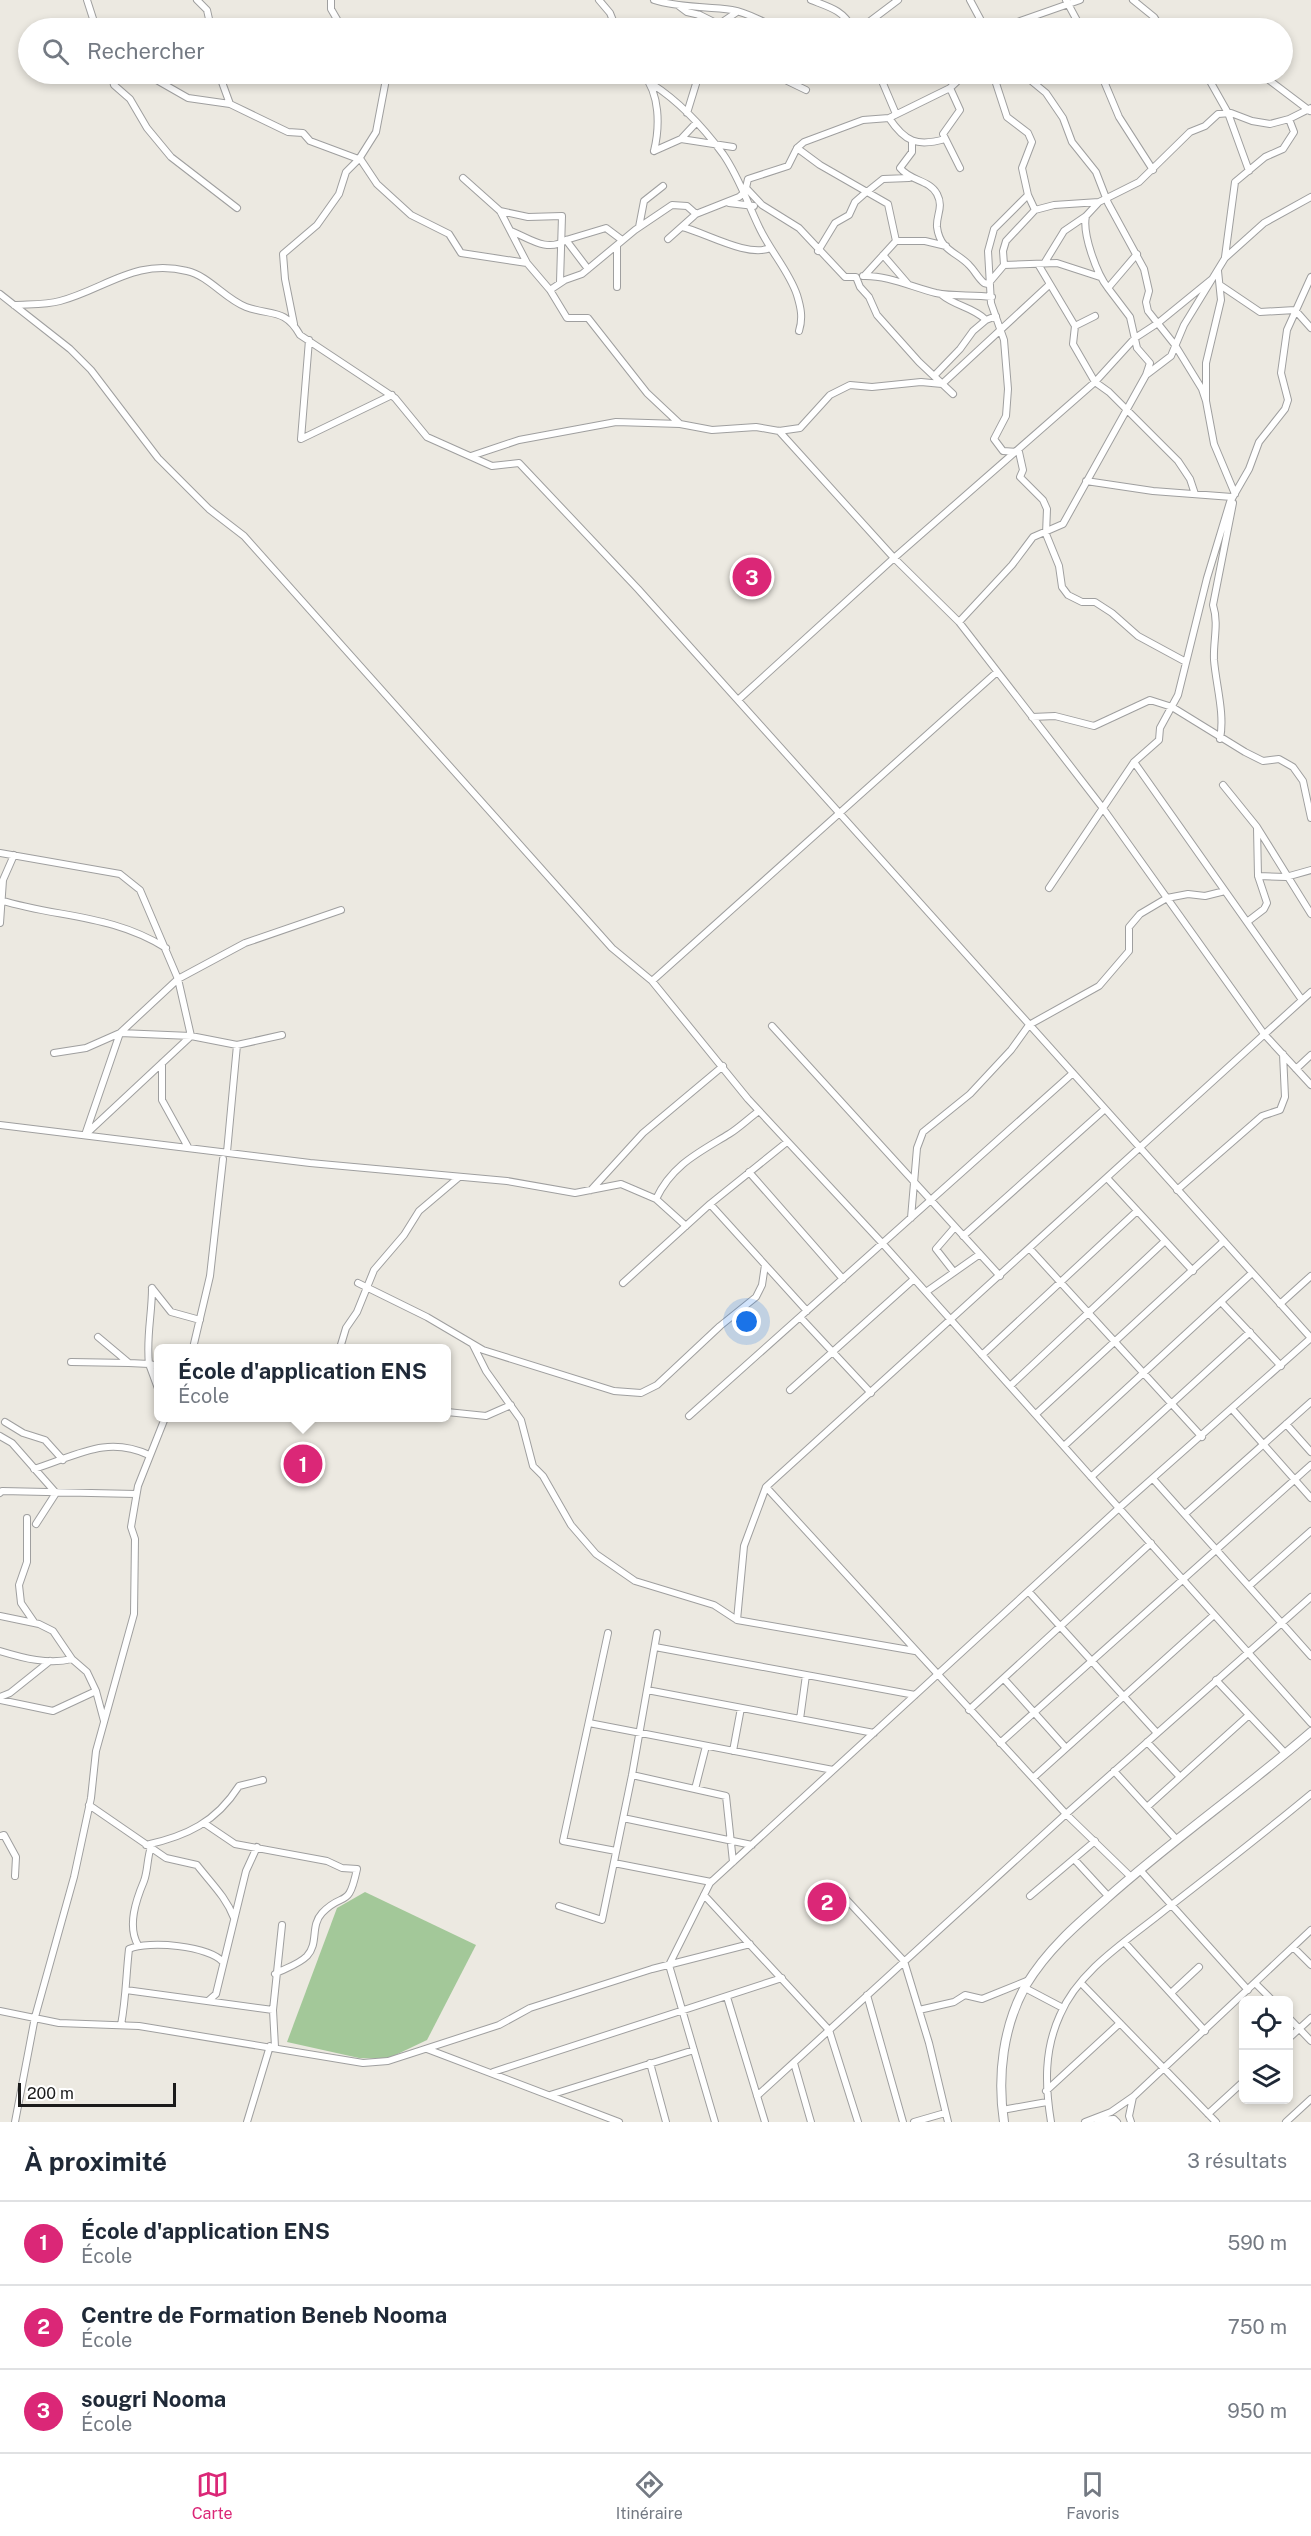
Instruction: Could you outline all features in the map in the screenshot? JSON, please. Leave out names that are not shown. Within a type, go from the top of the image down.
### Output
[{"type":"street","points":[[87,0],[93,18]]},
{"type":"street","points":[[197,0],[207,10],[209,18]]},
{"type":"street","points":[[331,0],[331,9],[336,18]]},
{"type":"street","points":[[599,0],[612,18]]},
{"type":"street","points":[[654,0],[679,6],[702,5],[759,18]]},
{"type":"street","points":[[811,0],[841,13],[845,18]]},
{"type":"street","points":[[874,18],[897,0]]},
{"type":"street","points":[[970,0],[982,18]]},
{"type":"street","points":[[1031,18],[1067,2],[1080,0]]},
{"type":"street","points":[[1133,0],[1155,18]]},
{"type":"street","points":[[1067,2],[1076,18]]},
{"type":"street","points":[[679,6],[687,12],[709,18]]},
{"type":"street","points":[[728,18],[737,12]]},
{"type":"street","points":[[114,84],[130,99],[147,128],[171,157],[237,208]]},
{"type":"street","points":[[164,84],[188,98],[230,104],[288,132],[303,134],[310,141],[359,159],[377,184],[411,215],[449,234],[461,253],[527,263]]},
{"type":"street","points":[[223,84],[230,104]]},
{"type":"street","points":[[385,84],[376,132],[359,159],[345,172],[339,194],[317,225],[283,254],[285,279],[294,324],[300,335],[392,395],[427,437],[492,465],[519,463],[738,700],[1311,1338],[1154,1480],[1119,1508],[711,1882],[669,1965],[716,2122]]},
{"type":"street","points":[[652,84],[675,99],[696,123],[713,143],[745,192],[770,248],[797,296],[802,315],[799,331]]},
{"type":"street","points":[[652,84],[657,107],[654,151],[662,145],[681,140],[733,147]]},
{"type":"street","points":[[687,113],[696,84]]},
{"type":"street","points":[[794,84],[807,90]]},
{"type":"street","points":[[883,84],[896,114]]},
{"type":"street","points":[[745,192],[748,179],[789,166],[796,148],[804,142],[863,120],[889,118],[954,84]]},
{"type":"street","points":[[996,84],[1007,117],[1028,133],[1032,141],[1022,168],[1028,195],[1035,210]]},
{"type":"street","points":[[1036,84],[1058,110],[1072,142],[1096,172],[1103,200],[1144,268],[1149,291],[1146,302],[1148,311],[1175,345],[1202,388],[1214,444],[1233,496],[1213,605],[1217,618],[1214,651],[1221,722],[1220,739]]},
{"type":"street","points":[[1105,84],[1119,117],[1153,170]]},
{"type":"street","points":[[1212,84],[1228,113],[1249,171]]},
{"type":"street","points":[[1042,263],[1065,231],[1103,200],[1139,182],[1190,132],[1205,126],[1218,114],[1228,113],[1270,124],[1289,119],[1310,109],[1276,84]]},
{"type":"street","points":[[950,88],[960,107],[958,115],[945,129],[945,139],[960,168]]},
{"type":"street","points":[[889,118],[898,132],[912,141],[927,144],[945,139]]},
{"type":"street","points":[[1225,258],[1235,182],[1265,158],[1283,149],[1294,132],[1289,119]]},
{"type":"street","points":[[681,140],[696,123]]},
{"type":"street","points":[[912,141],[912,152],[900,168],[909,177],[927,184],[938,196],[941,208],[937,226],[946,246],[954,256],[969,264],[984,284],[991,282],[1004,265],[1003,251],[1006,241],[1035,210],[1054,205],[1103,200]]},
{"type":"street","points":[[796,148],[820,165],[888,204],[896,242]]},
{"type":"street","points":[[818,251],[835,223],[849,215],[855,202],[867,191],[883,179],[909,177]]},
{"type":"street","points":[[462,178],[500,211],[527,263],[550,290],[567,318],[588,318],[647,393],[680,424]]},
{"type":"street","points":[[639,227],[644,201],[663,186]]},
{"type":"street","points":[[668,239],[696,214],[728,203],[747,189],[762,204],[799,228],[818,251],[845,277],[865,275],[940,294],[986,320]]},
{"type":"street","points":[[1016,451],[1002,451],[994,439],[1006,416],[1005,348],[992,297],[988,260],[994,229],[1028,195]]},
{"type":"street","points":[[1146,375],[1171,356],[1184,326],[1225,258],[1264,223],[1311,197]]},
{"type":"street","points":[[728,203],[750,206],[762,204]]},
{"type":"street","points":[[550,290],[560,282],[588,269],[639,227],[675,204],[687,206],[696,214]]},
{"type":"street","points":[[500,211],[528,217],[560,214],[564,242],[560,282]]},
{"type":"street","points":[[959,622],[1012,565],[1033,537],[1063,524],[1146,375],[1150,363],[1137,348],[1130,317],[1100,277],[1086,232],[1086,216]]},
{"type":"street","points":[[682,227],[704,237],[747,248],[770,248]]},
{"type":"street","points":[[510,231],[542,245],[564,242],[601,228],[606,228],[622,240]]},
{"type":"street","points":[[614,236],[617,247],[616,287]]},
{"type":"street","points":[[865,275],[896,242],[918,240],[946,246]]},
{"type":"street","points":[[564,242],[588,269]]},
{"type":"street","points":[[1108,288],[1137,254]]},
{"type":"street","points":[[883,255],[908,285]]},
{"type":"street","points":[[1042,263],[1049,285],[1075,326],[1073,344],[1095,382],[1109,392],[1178,461],[1190,479],[1195,494]]},
{"type":"street","points":[[1004,265],[1068,264],[1100,277]]},
{"type":"street","points":[[13,305],[58,302],[128,272],[165,268],[190,271],[246,307],[277,312],[294,324]]},
{"type":"street","points":[[1206,401],[1206,363],[1221,300],[1218,270]]},
{"type":"street","points":[[856,277],[877,315],[953,394]]},
{"type":"street","points":[[1049,888],[1134,762],[1159,740],[1160,728],[1178,694],[1207,578],[1233,496],[1249,469],[1259,442],[1285,409],[1288,400],[1281,373],[1287,330],[1311,277]]},
{"type":"street","points":[[738,700],[894,558],[1095,382],[1135,338],[1158,323],[1212,279]]},
{"type":"street","points":[[471,456],[519,440],[616,422],[680,424],[712,430],[756,427],[779,431],[800,428],[831,395],[850,385],[872,387],[921,382],[942,384],[1049,285]]},
{"type":"street","points":[[1220,285],[1260,312],[1295,310]]},
{"type":"street","points":[[940,294],[972,293],[992,297]]},
{"type":"street","points":[[0,294],[51,333],[91,370],[158,458],[209,509],[244,536],[612,948],[652,981],[787,1142],[1036,1414],[1311,1723]]},
{"type":"street","points":[[1295,310],[1311,328]]},
{"type":"street","points":[[1075,326],[1095,315]]},
{"type":"street","points":[[934,376],[960,350],[973,331],[986,320],[996,316]]},
{"type":"street","points":[[309,340],[301,439],[392,395]]},
{"type":"street","points":[[779,431],[894,558],[959,622],[1102,807],[1264,1034],[1311,1085]]},
{"type":"street","points":[[1016,451],[1022,462],[1020,477],[1041,496],[1047,509],[1045,532],[1059,566],[1062,587],[1068,596],[1082,602],[1095,602],[1109,610],[1138,636],[1186,662]]},
{"type":"street","points":[[1086,481],[1195,494],[1233,496]]},
{"type":"street","points":[[652,981],[997,672]]},
{"type":"street","points":[[1032,717],[1055,716],[1094,726],[1150,700],[1172,707],[1220,739],[1263,761],[1279,759],[1293,766],[1303,781],[1311,818]]},
{"type":"street","points":[[1134,762],[1302,1000]]},
{"type":"street","points":[[1222,785],[1257,827],[1311,914]]},
{"type":"street","points":[[1247,922],[1264,909],[1267,903],[1258,876],[1257,827]]},
{"type":"street","points":[[0,853],[120,874],[140,891],[167,948],[178,979],[190,1036]]},
{"type":"street","points":[[0,923],[3,880],[14,855]]},
{"type":"street","points":[[1258,876],[1286,877],[1311,870]]},
{"type":"street","points":[[911,1218],[917,1148],[923,1132],[970,1094],[1011,1050],[1029,1025],[1100,986],[1128,951],[1129,927],[1145,910],[1167,898],[1188,894],[1205,896],[1225,891]]},
{"type":"street","points":[[0,900],[74,914],[140,932],[167,948]]},
{"type":"street","points":[[54,1053],[86,1048],[120,1033],[178,979],[245,943],[341,910]]},
{"type":"street","points":[[140,932],[154,923]]},
{"type":"street","points":[[737,1620],[744,1546],[766,1487],[1311,992]]},
{"type":"street","points":[[772,1026],[1000,1276]]},
{"type":"street","points":[[120,1033],[190,1036],[237,1045],[282,1035]]},
{"type":"street","points":[[85,1135],[99,1101],[120,1033]]},
{"type":"street","points":[[85,1135],[190,1036]]},
{"type":"street","points":[[227,1152],[237,1045]]},
{"type":"street","points":[[1178,1190],[1262,1116],[1280,1110],[1285,1097],[1283,1054]]},
{"type":"street","points":[[1296,1069],[1311,1055]]},
{"type":"street","points":[[162,1063],[162,1100],[188,1147]]},
{"type":"street","points":[[591,1190],[644,1133],[723,1066]]},
{"type":"street","points":[[689,1416],[1072,1073]]},
{"type":"street","points":[[963,1236],[1105,1109]]},
{"type":"street","points":[[656,1199],[665,1181],[686,1162],[706,1145],[730,1133],[759,1110]]},
{"type":"street","points":[[0,1125],[459,1178],[507,1181],[575,1193],[621,1184],[656,1199],[686,1226]]},
{"type":"street","points":[[623,1283],[710,1204],[787,1142]]},
{"type":"street","points":[[195,1344],[210,1275],[223,1159]]},
{"type":"street","points":[[749,1172],[843,1279]]},
{"type":"street","points":[[341,1344],[346,1328],[357,1312],[374,1269],[404,1235],[419,1211],[459,1178]]},
{"type":"street","points":[[1107,1178],[1192,1271]]},
{"type":"street","points":[[710,1204],[807,1311]]},
{"type":"street","points":[[982,1355],[1137,1211]]},
{"type":"street","points":[[954,1272],[936,1249],[955,1227]]},
{"type":"street","points":[[1010,1386],[1165,1241]]},
{"type":"street","points":[[1036,1414],[1224,1242]]},
{"type":"street","points":[[1030,1249],[1202,1437]]},
{"type":"street","points":[[926,1293],[980,1254]]},
{"type":"street","points":[[358,1283],[427,1317],[473,1345],[511,1360],[614,1391],[641,1393],[657,1385],[720,1326],[756,1297],[762,1285],[765,1265]]},
{"type":"street","points":[[1064,1446],[1252,1274]]},
{"type":"street","points":[[1280,1304],[1311,1276]]},
{"type":"street","points":[[790,1390],[914,1279]]},
{"type":"street","points":[[154,1378],[149,1364],[147,1340],[152,1311],[152,1288],[171,1312],[200,1320]]},
{"type":"street","points":[[1221,1302],[1281,1366]]},
{"type":"street","points":[[800,1317],[871,1393]]},
{"type":"street","points":[[1091,1477],[1250,1332]]},
{"type":"street","points":[[98,1337],[129,1363]]},
{"type":"street","points":[[473,1345],[486,1371],[521,1420],[533,1466],[543,1476],[570,1525],[596,1554],[635,1581],[714,1605],[737,1620],[915,1651]]},
{"type":"street","points":[[71,1362],[154,1365]]},
{"type":"street","points":[[1185,1514],[1311,1402]]},
{"type":"street","points":[[451,1412],[486,1416],[511,1405]]},
{"type":"street","points":[[1232,1409],[1311,1498]]},
{"type":"street","points":[[5,1422],[23,1433],[45,1440],[63,1460]]},
{"type":"street","points":[[15,2122],[34,2017],[74,1877],[89,1805],[96,1751],[134,1614],[135,1539],[131,1527],[136,1494],[149,1455],[164,1422]]},
{"type":"street","points":[[1286,1424],[1311,1452]]},
{"type":"street","points":[[0,1436],[12,1443],[56,1492]]},
{"type":"street","points":[[34,1469],[96,1447],[129,1446],[149,1455]]},
{"type":"street","points":[[1000,1743],[1311,1465]]},
{"type":"street","points":[[1154,1480],[1311,1654]]},
{"type":"street","points":[[766,1487],[1066,1814],[1131,1876]]},
{"type":"street","points":[[36,1524],[56,1492]]},
{"type":"street","points":[[0,1493],[136,1494]]},
{"type":"street","points":[[27,1518],[27,1562],[19,1585],[21,1603],[34,1623]]},
{"type":"street","points":[[1249,1586],[1311,1531]]},
{"type":"street","points":[[969,1710],[1150,1543]]},
{"type":"street","points":[[1029,1592],[1157,1733]]},
{"type":"street","points":[[757,2096],[1066,1814],[1311,1597]]},
{"type":"street","points":[[1033,1778],[1214,1615]]},
{"type":"street","points":[[0,1616],[34,1623],[53,1631],[72,1659],[87,1672],[96,1691],[104,1722]]},
{"type":"street","points":[[559,1906],[602,1920],[632,1775],[657,1633]]},
{"type":"street","points":[[608,1634],[562,1841],[616,1851]]},
{"type":"street","points":[[655,1647],[915,1695]]},
{"type":"street","points":[[0,1652],[51,1660],[72,1659]]},
{"type":"street","points":[[0,1698],[10,1693],[51,1660]]},
{"type":"street","points":[[800,1719],[806,1675]]},
{"type":"street","points":[[1004,1679],[1066,1748]]},
{"type":"street","points":[[1216,1680],[1286,1753]]},
{"type":"street","points":[[647,1690],[874,1733]]},
{"type":"street","points":[[0,1698],[53,1711],[96,1691]]},
{"type":"street","points":[[733,1751],[741,1708]]},
{"type":"street","points":[[1147,1807],[1249,1715]]},
{"type":"street","points":[[589,1723],[833,1770]]},
{"type":"street","points":[[1004,2122],[1001,2079],[1006,2036],[1025,1988],[1064,1937],[1131,1876],[1309,1737]]},
{"type":"street","points":[[1147,1742],[1180,1778]]},
{"type":"street","points":[[695,1789],[705,1746]]},
{"type":"street","points":[[1114,1771],[1177,1840]]},
{"type":"street","points":[[632,1775],[726,1796],[733,1862]]},
{"type":"street","points":[[148,1846],[174,1839],[204,1824],[224,1808],[239,1785],[263,1780]]},
{"type":"street","points":[[1051,2122],[1046,2091],[1049,2052],[1063,2008],[1081,1983],[1125,1943],[1308,1796],[1311,1804]]},
{"type":"street","points":[[89,1805],[166,1858],[197,1866],[210,1885],[226,1899],[234,1918]]},
{"type":"street","points":[[623,1818],[752,1845]]},
{"type":"street","points":[[204,1824],[235,1844],[357,1869],[354,1888],[347,1898],[323,1912],[317,1920],[314,1944],[307,1956],[275,1974]]},
{"type":"street","points":[[0,1836],[4,1835],[15,1857],[15,1876]]},
{"type":"street","points":[[1030,1896],[1095,1841]]},
{"type":"street","points":[[138,1945],[132,1933],[135,1901],[144,1880],[148,1846]]},
{"type":"street","points":[[208,2001],[216,1994],[246,1871],[257,1848]]},
{"type":"street","points":[[1074,1859],[1109,1897]]},
{"type":"street","points":[[614,1863],[711,1882]]},
{"type":"street","points":[[1140,1870],[1248,1990]]},
{"type":"street","points":[[704,1895],[830,2030],[858,2122]]},
{"type":"street","points":[[844,1897],[904,1961],[948,2122]]},
{"type":"street","points":[[247,2122],[272,2047],[275,1974],[282,1925]]},
{"type":"street","points":[[1088,2121],[1111,2112],[1134,2096],[1206,2031],[1311,1930]]},
{"type":"street","points":[[1125,1943],[1206,2031]]},
{"type":"street","points":[[0,2011],[59,2023],[121,2025],[363,2063],[388,2061],[499,2025],[530,2008],[669,1965],[750,1944]]},
{"type":"street","points":[[121,2025],[129,1949],[138,1945],[187,1948],[216,1954],[223,1962]]},
{"type":"street","points":[[1293,1947],[1311,1965]]},
{"type":"street","points":[[1171,1993],[1198,1967]]},
{"type":"street","points":[[494,2072],[782,1978]]},
{"type":"street","points":[[919,2010],[954,2002],[965,1995],[982,1999],[1030,1980]]},
{"type":"street","points":[[1081,1983],[1216,2122]]},
{"type":"street","points":[[1255,1983],[1267,1996]]},
{"type":"street","points":[[1025,1988],[1063,2008]]},
{"type":"street","points":[[126,1990],[273,2010]]},
{"type":"street","points":[[867,1995],[903,2122]]},
{"type":"street","points":[[727,1997],[765,2122]]},
{"type":"street","points":[[1293,2035],[1311,2018]]},
{"type":"street","points":[[1293,2022],[1311,2041]]},
{"type":"street","points":[[1046,2091],[1120,2023]]},
{"type":"street","points":[[426,2049],[494,2072],[619,2122]]},
{"type":"street","points":[[550,2095],[694,2050]]},
{"type":"street","points":[[650,2063],[666,2122]]},
{"type":"street","points":[[794,2063],[811,2122]]},
{"type":"street","points":[[1208,2114],[1239,2086]]},
{"type":"street","points":[[1131,2122],[1129,2116],[1134,2096]]},
{"type":"street","points":[[1288,2121],[1311,2099]]},
{"type":"street","points":[[1002,2110],[1047,2102]]},
{"type":"street","points":[[914,2122],[945,2113]]},
{"type":"street","points":[[1088,2121],[1114,2120],[1117,2122]]},
{"type":"green space","points":[[365,1892],[476,1945],[427,2040],[387,2059],[359,2058],[287,2042],[337,1908]]},
{"type":"place","name":"sougri Nooma","points":[[752,577]]},
{"type":"place","name":"École d'application ENS","points":[[303,1464]]},
{"type":"place","name":"Centre de Formation Beneb Nooma","points":[[827,1902]]}]
